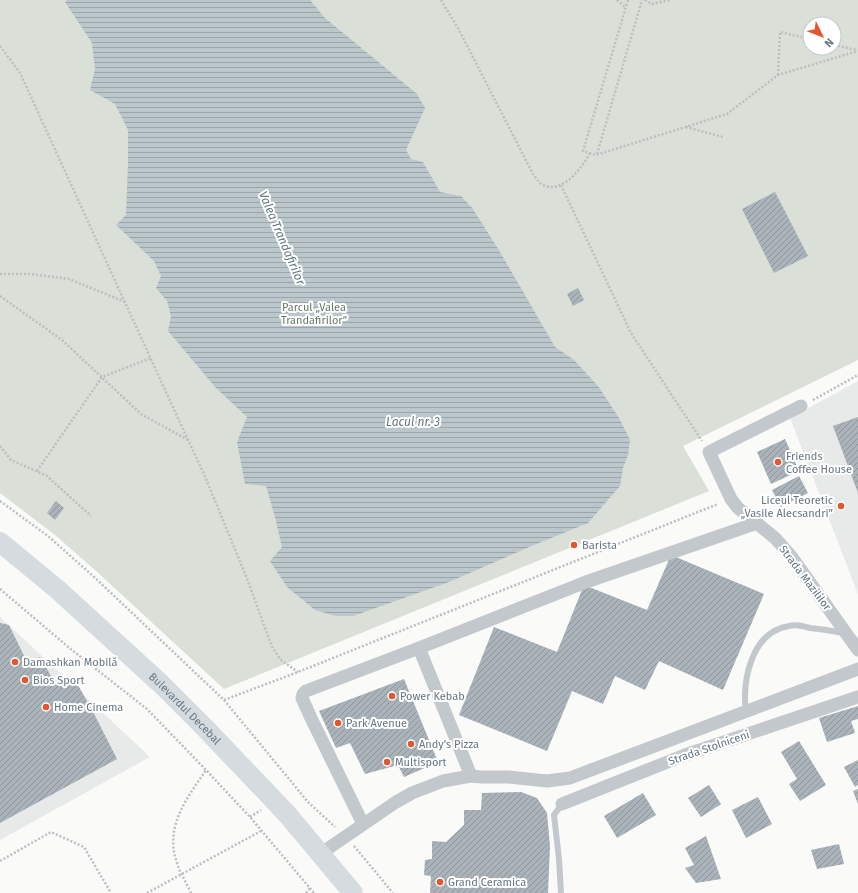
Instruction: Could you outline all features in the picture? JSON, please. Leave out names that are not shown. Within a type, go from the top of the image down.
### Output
[{"type":"main road","name":"Bulevardul Decebal","points":[[0,542],[57,588],[160,683],[287,814],[353,893]]},
{"type":"street","points":[[709,452],[801,406]]},
{"type":"street","name":"Strada Mazililor","points":[[709,452],[731,498],[738,508],[775,538],[791,556],[858,650]]},
{"type":"street","points":[[362,824],[302,698],[306,691],[420,648],[586,582],[757,523]]},
{"type":"street","points":[[420,648],[471,776]]},
{"type":"street","points":[[320,854],[396,802],[428,786],[443,781],[471,776],[508,777],[547,781],[570,778],[858,670]]},
{"type":"street","name":"Strada Stolniceni","points":[[562,804],[685,755],[858,697]]},
{"type":"lane","points":[[746,712],[744,699],[749,667],[757,648],[771,633],[789,625],[795,625],[846,633]]},
{"type":"lane","points":[[561,893],[554,815],[562,804]]},
{"type":"path","points":[[441,0],[458,28],[538,181],[543,186],[552,187],[564,184],[584,165],[590,153]]},
{"type":"path","points":[[617,0],[626,8]]},
{"type":"path","points":[[628,0],[583,151],[596,155],[727,114],[778,75],[858,51]]},
{"type":"path","points":[[596,155],[642,0]]},
{"type":"path","points":[[645,0],[652,4],[670,0]]},
{"type":"path","points":[[778,75],[780,32],[802,37]]},
{"type":"path","points":[[0,46],[20,73],[204,474],[246,576],[272,647],[281,660],[298,672]]},
{"type":"path","points":[[842,47],[858,51]]},
{"type":"path","points":[[685,127],[723,137]]},
{"type":"path","points":[[561,185],[631,333],[709,452]]},
{"type":"path","points":[[0,274],[30,274],[68,279],[125,302]]},
{"type":"path","points":[[0,296],[62,340],[141,414],[188,440]]},
{"type":"path","points":[[37,471],[102,377],[151,358]]},
{"type":"path","points":[[801,406],[858,375]]},
{"type":"path","points":[[0,446],[11,460],[47,476],[91,516]]},
{"type":"path","points":[[224,700],[298,672],[731,498]]},
{"type":"path","points":[[0,501],[54,541],[224,700],[308,802],[345,836],[393,893]]},
{"type":"path","points":[[0,589],[73,651],[147,709],[262,831],[314,893]]},
{"type":"path","points":[[191,893],[176,860],[173,847],[174,827],[186,800],[206,770]]},
{"type":"path","points":[[147,893],[262,831]]},
{"type":"path","points":[[0,861],[51,832],[84,847],[111,893]]},
{"type":"path","points":[[306,893],[310,888]]},
{"type":"shaded area","name":"Liceul Teoretic „Vasile Alecsandri”","points":[[858,381],[858,594],[790,418]]},
{"type":"shaded area","points":[[0,617],[150,757],[0,840]]},
{"type":"green space","name":"Parcul „Valea Trandafirilor”","points":[[0,0],[858,0],[858,360],[683,446],[709,491],[224,689],[55,535],[0,493]]},
{"type":"water","name":"Lacul nr. 3","points":[[67,0],[310,0],[325,18],[417,94],[425,108],[406,150],[411,159],[423,162],[440,192],[461,196],[473,209],[500,252],[555,347],[574,360],[598,386],[619,418],[630,440],[628,455],[623,468],[620,486],[588,523],[449,582],[353,616],[336,616],[315,610],[287,587],[270,561],[282,547],[266,486],[245,484],[237,442],[247,417],[216,388],[168,331],[171,316],[167,301],[156,288],[161,276],[154,261],[116,225],[126,215],[128,130],[115,104],[90,90],[95,69],[92,43],[65,2]]},
{"type":"building","points":[[775,192],[808,256],[774,273],[742,209]]},
{"type":"building","points":[[578,288],[584,300],[573,306],[567,294]]},
{"type":"building","points":[[858,417],[858,493],[833,426]]},
{"type":"building","name":"Friends Coffee House","points":[[785,439],[799,471],[771,484],[757,452]]},
{"type":"building","points":[[799,476],[808,493],[781,507],[772,490]]},
{"type":"building","points":[[56,501],[64,508],[55,520],[47,513]]},
{"type":"building","points":[[671,555],[764,594],[723,690],[659,661],[645,690],[615,676],[603,704],[572,691],[547,751],[459,715],[494,627],[557,652],[584,585],[647,610]]},
{"type":"building","points":[[0,623],[9,625],[28,664],[40,657],[54,681],[74,678],[117,759],[0,823]]},
{"type":"building","points":[[404,679],[438,762],[404,777],[398,765],[365,774],[350,743],[336,748],[319,711]]},
{"type":"building","points":[[858,706],[858,719],[851,721],[855,733],[827,742],[819,718]]},
{"type":"building","points":[[799,741],[826,785],[800,801],[789,784],[797,779],[781,752]]},
{"type":"building","points":[[858,760],[858,785],[855,787],[844,767]]},
{"type":"building","points":[[709,785],[721,804],[701,817],[688,798]]},
{"type":"building","points":[[858,789],[858,804],[853,791]]},
{"type":"building","points":[[521,792],[537,798],[547,813],[550,846],[548,893],[430,893],[431,876],[424,875],[425,860],[432,859],[432,841],[446,842],[464,825],[464,810],[481,810],[482,793]]},
{"type":"building","points":[[643,793],[656,815],[617,838],[604,816]]},
{"type":"building","points":[[758,797],[772,824],[746,838],[732,810]]},
{"type":"building","points":[[706,836],[721,879],[696,883],[685,868],[694,865],[685,848]]},
{"type":"building","points":[[839,844],[844,864],[817,869],[811,850]]},
{"type":"place","name":"Friends Coffee House","points":[[778,462]]},
{"type":"place","name":"Liceul Teoretic „Vasile Alecsandri”","points":[[841,506]]},
{"type":"place","name":"Barista","points":[[574,545]]},
{"type":"place","name":"Damashkan Mobilă","points":[[15,662]]},
{"type":"place","name":"Bios Sport","points":[[25,680]]},
{"type":"place","name":"Power Kebab","points":[[392,696]]},
{"type":"place","name":"Home Cinema","points":[[46,707]]},
{"type":"place","name":"Park Avenue","points":[[338,723]]},
{"type":"place","name":"Andy's Pizza","points":[[411,744]]},
{"type":"place","name":"Multisport","points":[[387,762]]},
{"type":"place","name":"Grand Ceramica","points":[[440,882]]},
{"type":"water label","name":"Valea Trandafirilor","points":[[282,238]]}]
